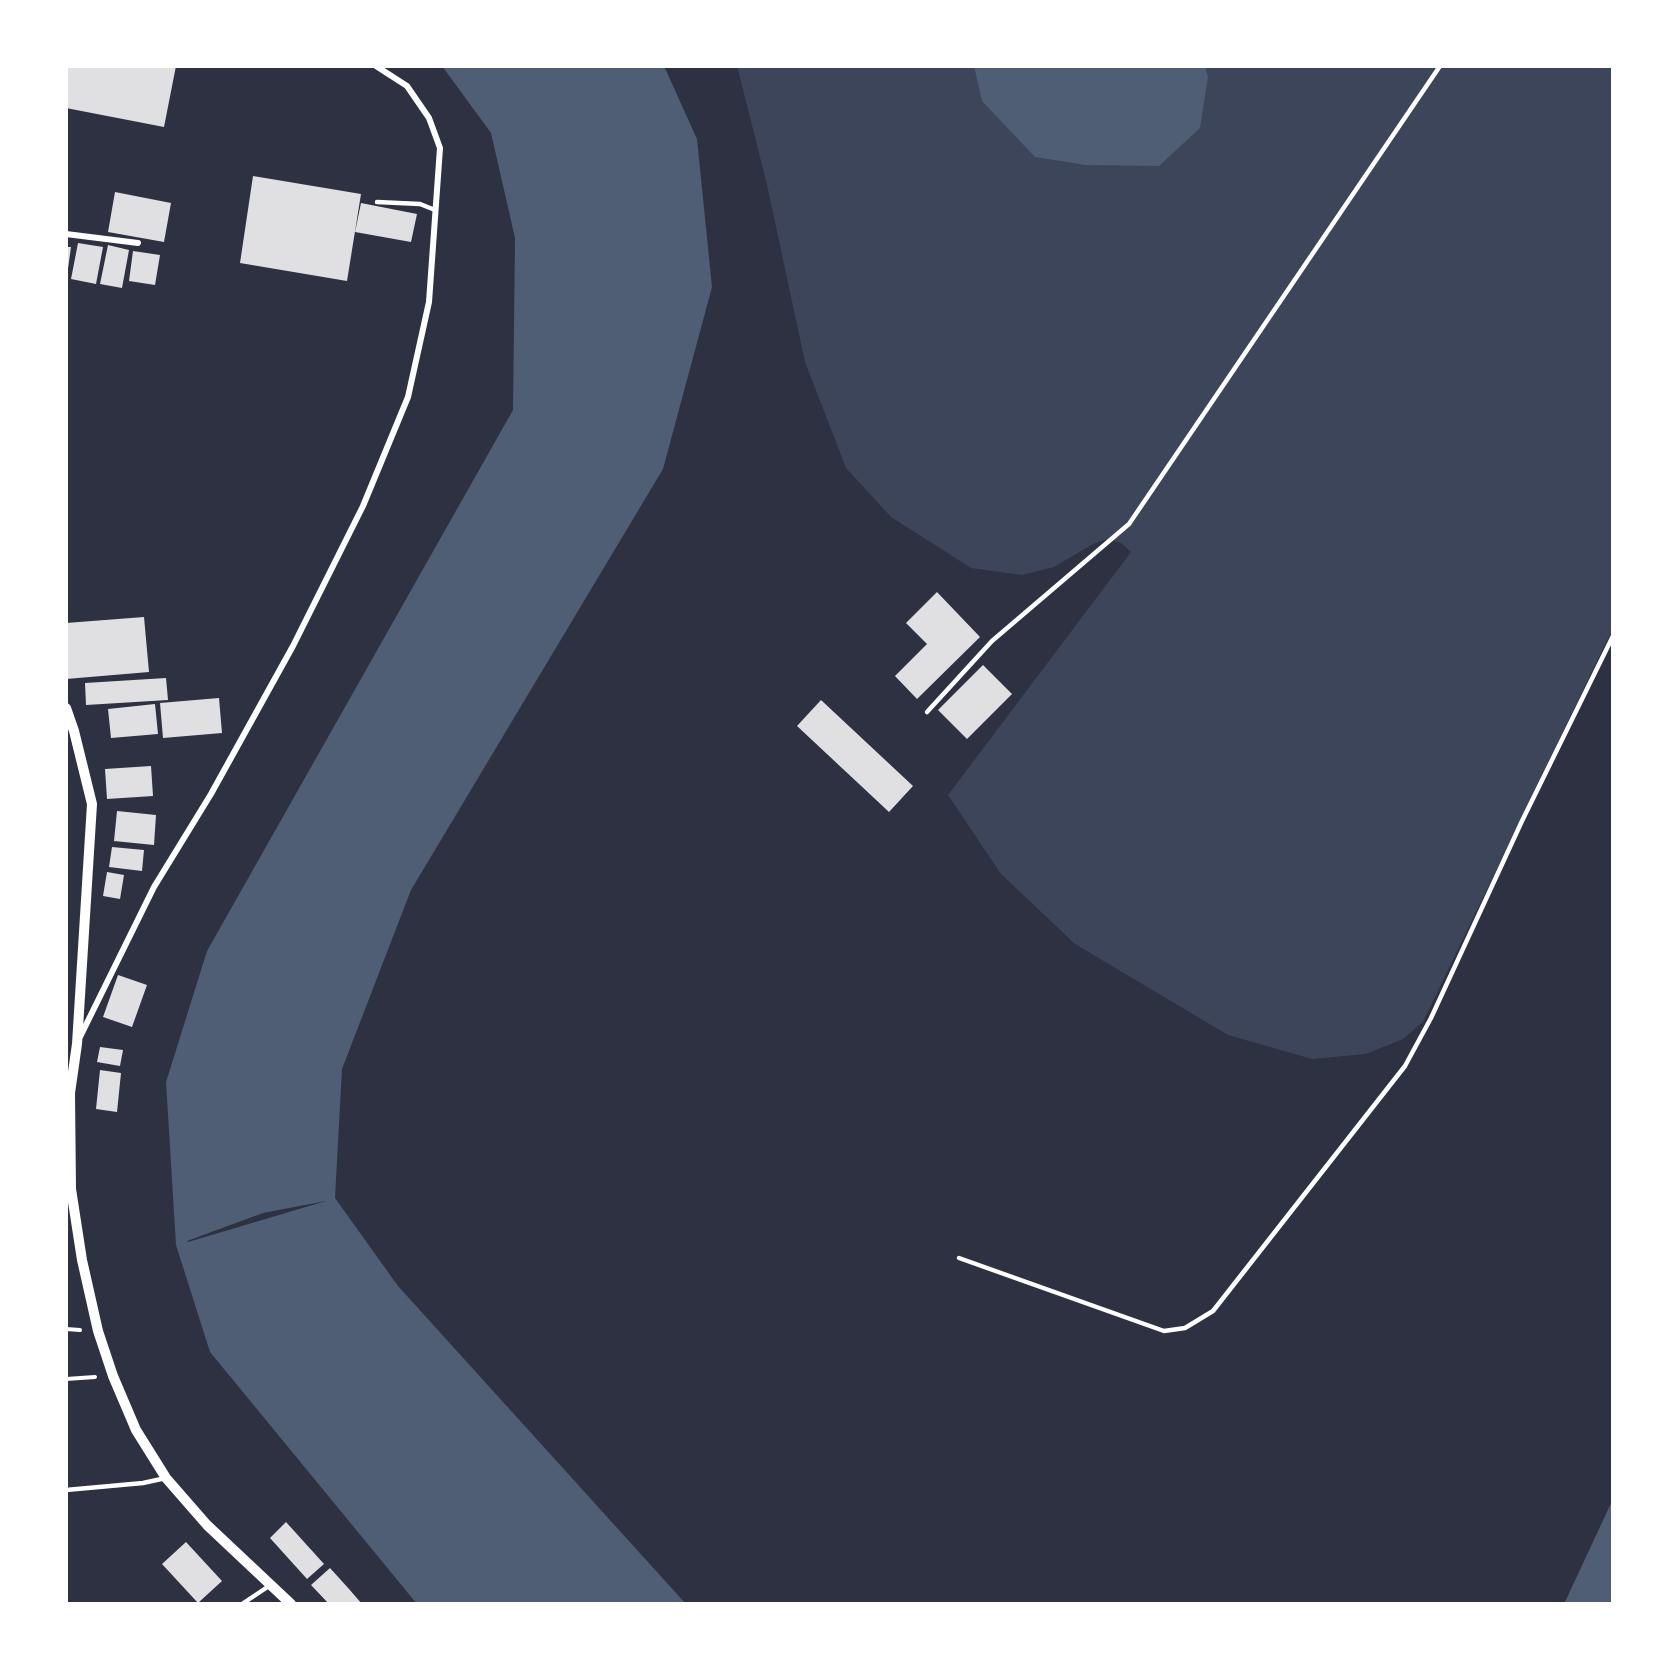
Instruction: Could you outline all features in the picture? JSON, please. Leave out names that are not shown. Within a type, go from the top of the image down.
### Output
[{"type":"street","points":[[291,1604],[207,1525],[166,1478],[136,1430],[112,1376],[98,1331],[82,1260],[71,1189],[69,1067],[77,1044],[154,887],[211,794],[293,646],[363,506],[408,397],[429,302],[440,148],[429,118],[407,86],[376,66]]},
{"type":"street","points":[[66,234],[138,243]]},
{"type":"street","points":[[66,708],[70,731],[92,804],[77,1044]]},
{"type":"lane","points":[[927,712],[992,641],[1129,524],[1440,66]]},
{"type":"lane","points":[[377,202],[420,204],[435,210]]},
{"type":"lane","points":[[959,1258],[1164,1331],[1185,1328],[1213,1311],[1405,1066],[1431,1018],[1521,821],[1613,636]]},
{"type":"lane","points":[[66,1490],[143,1483],[166,1478]]},
{"type":"lane","points":[[242,1604],[271,1584]]},
{"type":"path","points":[[66,1379],[112,1376]]},
{"type":"shaded area","points":[[442,66],[664,66],[697,139],[712,287],[663,469],[411,890],[342,1069],[335,1198],[398,1286],[686,1604],[417,1604],[210,1352],[176,1245],[166,1082],[207,951],[513,410],[515,238],[491,133]],"holes":[[[326,1201],[188,1242],[263,1213]]]},
{"type":"shaded area","points":[[737,66],[1613,66],[1613,628],[1423,1022],[1403,1039],[1366,1054],[1312,1059],[1228,1035],[1075,944],[1001,874],[948,795],[1131,552],[1121,543],[1108,539],[1093,544],[1054,567],[1022,575],[971,568],[891,517],[846,468],[805,362],[767,185]]},
{"type":"shaded area","points":[[974,66],[1205,66],[1208,77],[1200,128],[1159,166],[1086,165],[1035,157],[982,101]]},
{"type":"shaded area","points":[[1613,1499],[1613,1604],[1564,1604]]},
{"type":"building","points":[[66,66],[176,66],[164,127],[66,108]]},
{"type":"building","points":[[253,176],[361,194],[347,281],[240,263]]},
{"type":"building","points":[[115,192],[171,203],[164,242],[108,232]]},
{"type":"building","points":[[361,203],[417,214],[411,242],[355,232]]},
{"type":"building","points":[[78,243],[103,247],[96,284],[71,279]]},
{"type":"building","points":[[108,245],[129,250],[122,288],[100,284]]},
{"type":"building","points":[[66,247],[71,247],[67,276],[66,276]]},
{"type":"building","points":[[133,251],[160,255],[155,285],[129,281]]},
{"type":"building","points":[[937,592],[980,637],[917,699],[895,676],[927,644],[906,623]]},
{"type":"building","points":[[144,617],[149,672],[66,679],[66,623]]},
{"type":"building","points":[[983,665],[1012,694],[967,739],[938,710]]},
{"type":"building","points":[[166,678],[168,700],[86,705],[85,683]]},
{"type":"building","points":[[219,698],[222,733],[163,738],[160,703]]},
{"type":"building","points":[[821,700],[913,786],[889,812],[797,726]]},
{"type":"building","points":[[155,704],[158,734],[111,738],[108,709]]},
{"type":"building","points":[[151,766],[153,796],[107,799],[105,769]]},
{"type":"building","points":[[117,811],[156,815],[154,845],[114,841]]},
{"type":"building","points":[[112,847],[144,850],[142,871],[109,867]]},
{"type":"building","points":[[107,872],[124,875],[120,899],[103,896]]},
{"type":"building","points":[[118,975],[147,985],[132,1027],[103,1017]]},
{"type":"building","points":[[100,1047],[123,1050],[120,1066],[97,1062]]},
{"type":"building","points":[[100,1070],[121,1073],[117,1112],[96,1109]]},
{"type":"building","points":[[286,1522],[324,1564],[307,1579],[270,1538]]},
{"type":"building","points":[[186,1542],[222,1581],[198,1603],[162,1564]]},
{"type":"building","points":[[330,1568],[362,1604],[329,1604],[311,1585]]}]
